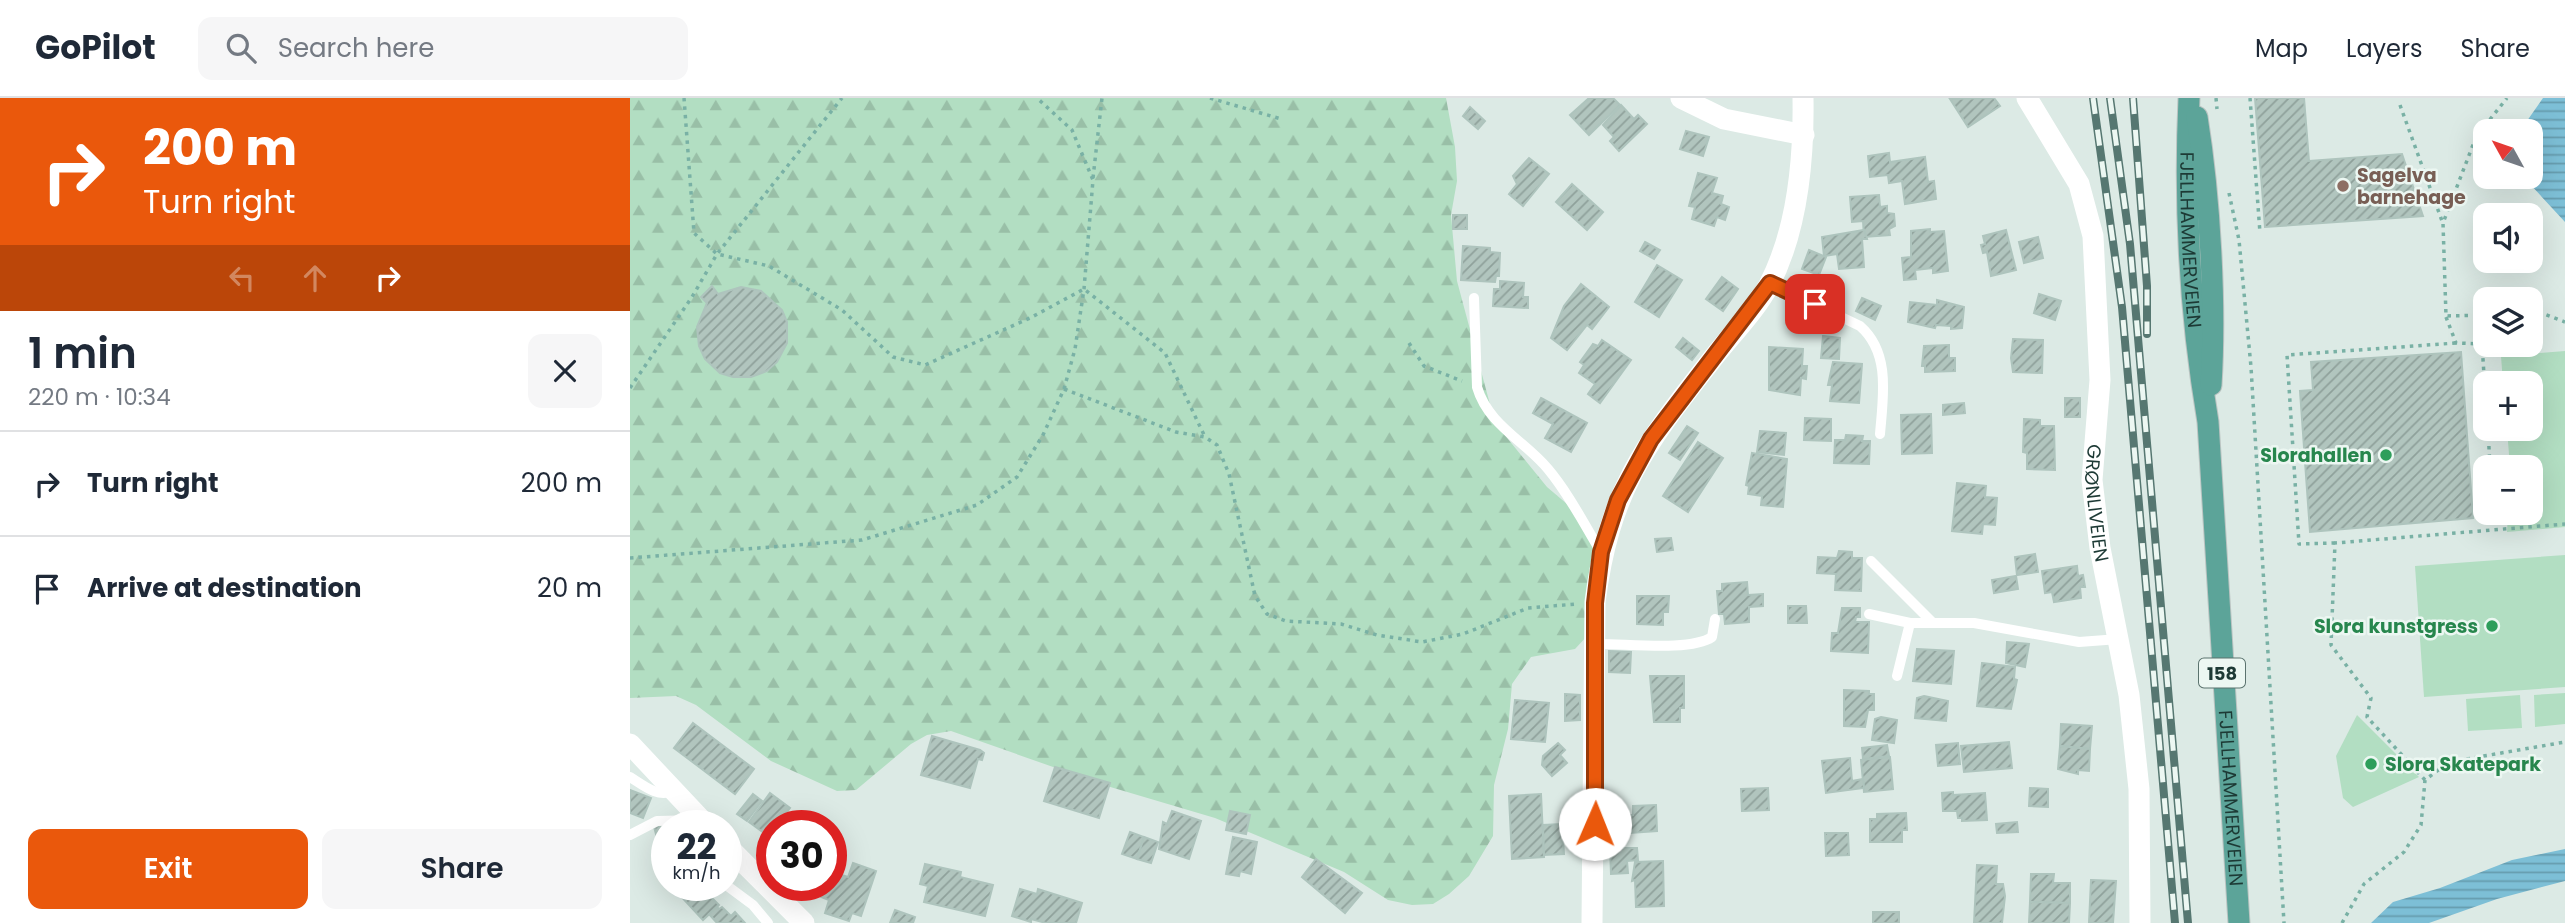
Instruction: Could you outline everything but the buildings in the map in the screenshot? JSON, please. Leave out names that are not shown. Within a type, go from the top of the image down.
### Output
[{"type":"main road","name":"FJELLHAMMERVEIEN","points":[[2191,98],[2186,150],[2196,352],[2208,422],[2239,923]]},
{"type":"street","points":[[1681,98],[1724,119],[1804,135]]},
{"type":"street","points":[[1592,923],[1595,603],[1601,552],[1618,500],[1651,439],[1770,283],[1795,205],[1804,135],[1804,98]]},
{"type":"street","name":"GRØNLIVEIEN","points":[[2026,98],[2079,184],[2093,236],[2100,380],[2092,480],[2100,548],[2119,639],[2140,789],[2140,923]]},
{"type":"street","points":[[630,744],[691,810]]},
{"type":"street","points":[[742,861],[804,923]]},
{"type":"lane","points":[[1770,283],[1860,326],[1869,334],[1882,366],[1880,434]]},
{"type":"lane","points":[[1474,298],[1477,387],[1487,411],[1546,466],[1561,485],[1601,552]]},
{"type":"lane","points":[[1871,561],[1933,623]]},
{"type":"lane","points":[[1869,614],[1910,623],[1974,623],[2079,642],[2119,639]]},
{"type":"lane","points":[[1595,644],[1680,644],[1707,641],[1712,637],[1716,619]]},
{"type":"lane","points":[[1897,676],[1910,623]]},
{"type":"lane","points":[[630,777],[652,791],[666,794],[673,791]]},
{"type":"lane","points":[[630,835],[651,824]]},
{"type":"lane","points":[[742,897],[768,923]]},
{"type":"path","points":[[684,98],[694,233],[717,254],[769,266],[842,310],[893,357],[925,365],[1030,318],[1084,289]]},
{"type":"path","points":[[630,388],[692,297],[717,254],[842,98]]},
{"type":"path","points":[[1037,98],[1072,130],[1093,180]]},
{"type":"path","points":[[630,558],[862,540],[977,505],[1017,477],[1043,435],[1064,389],[1084,289],[1102,98]]},
{"type":"path","points":[[1210,98],[1281,119]]},
{"type":"path","points":[[2216,98],[2217,112]]},
{"type":"path","points":[[2250,98],[2260,233]]},
{"type":"path","points":[[2443,223],[2476,137],[2507,98]]},
{"type":"path","points":[[2400,104],[2443,223],[2446,316],[2456,343]]},
{"type":"path","points":[[2228,187],[2239,240],[2251,367],[2284,923]]},
{"type":"path","points":[[1084,289],[1165,353],[1205,437]]},
{"type":"path","points":[[2543,314],[2565,322]]},
{"type":"path","points":[[2446,316],[2473,315]]},
{"type":"path","points":[[1409,343],[1424,366],[1477,387]]},
{"type":"path","points":[[2484,371],[2482,344],[2456,343],[2287,355],[2299,544],[2565,524]]},
{"type":"path","points":[[1064,389],[1176,432],[1205,437],[1217,445],[1229,474],[1255,596],[1267,614],[1286,621],[1341,624],[1377,635],[1422,642],[1463,634],[1528,608],[1595,603]]},
{"type":"path","points":[[2494,525],[2494,529]]},
{"type":"path","points":[[2335,542],[2331,645],[2371,698],[2367,716],[2426,780]]},
{"type":"path","points":[[2342,923],[2364,884],[2404,852],[2421,825],[2426,780],[2449,762],[2565,742]]},
{"type":"green space","points":[[630,98],[1446,98],[1455,147],[1457,181],[1451,215],[1457,281],[1495,423],[1547,487],[1567,504],[1597,543],[1588,635],[1575,649],[1531,657],[1512,684],[1508,729],[1494,785],[1493,836],[1469,876],[1433,904],[1412,905],[1388,900],[1344,872],[1215,818],[1107,786],[951,731],[927,735],[911,744],[856,790],[837,791],[771,761],[696,705],[676,696],[630,698]]},
{"type":"green space","points":[[2565,351],[2565,527],[2507,532],[2507,525],[2543,525],[2543,455],[2509,455],[2508,441],[2543,441],[2543,371],[2502,371],[2501,357],[2543,357],[2543,353]]},
{"type":"green space","name":"Slora kunstgress","points":[[2565,555],[2565,687],[2424,697],[2415,566]]},
{"type":"green space","points":[[2565,693],[2565,724],[2535,727],[2534,695]]},
{"type":"green space","points":[[2520,695],[2522,728],[2468,731],[2466,699]]},
{"type":"green space","name":"Slora Skatepark","points":[[2357,715],[2419,777],[2353,807],[2343,798],[2336,756]]},
{"type":"water","points":[[2543,98],[2565,98],[2565,222],[2535,189],[2543,189],[2543,119],[2528,119]]},
{"type":"water","points":[[2565,849],[2565,881],[2497,899],[2429,923],[2371,923],[2393,902],[2440,888],[2512,860]]},
{"type":"railway","points":[[2093,98],[2122,307],[2175,923]]},
{"type":"railway","points":[[2110,98],[2130,244],[2188,923]]},
{"type":"railway","points":[[2133,98],[2147,286],[2147,334]]},
{"type":"place","name":"Sagelva barnehage","points":[[2343,186]]},
{"type":"place","name":"Slorahallen","points":[[2386,455]]},
{"type":"place","name":"Slora kunstgress","points":[[2492,626]]},
{"type":"place","name":"Slora Skatepark","points":[[2371,764]]},
{"type":"route","points":[[1595,824],[1595,603],[1601,552],[1618,500],[1651,439],[1770,283],[1815,304]]}]
